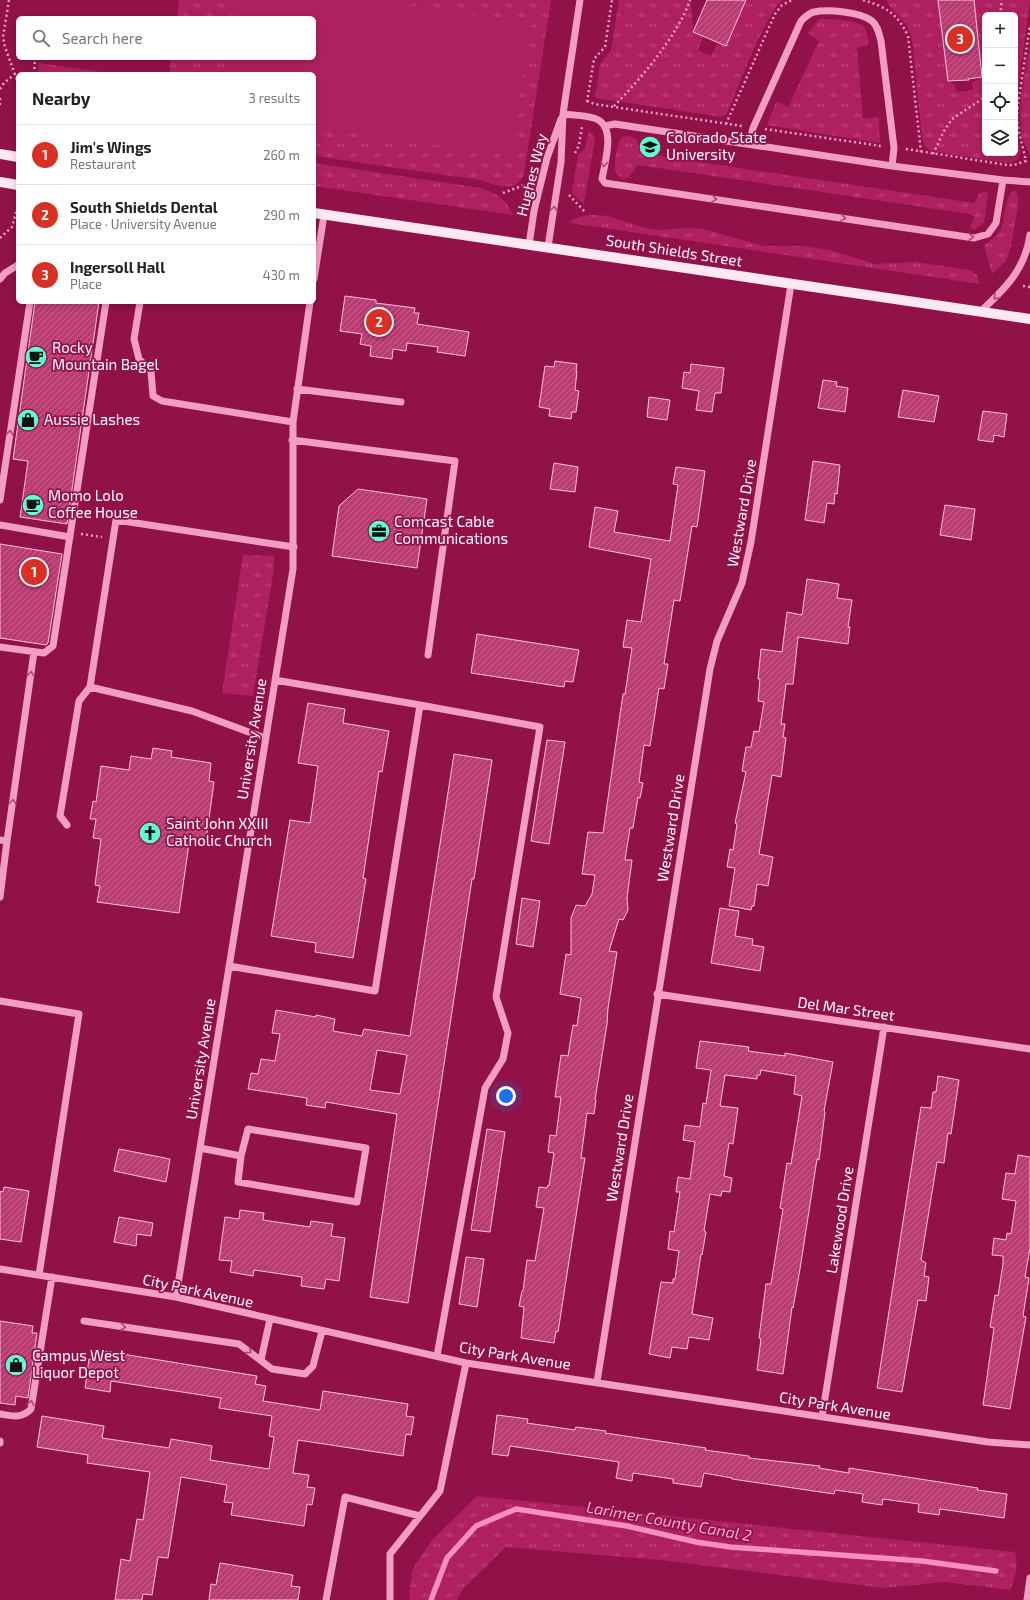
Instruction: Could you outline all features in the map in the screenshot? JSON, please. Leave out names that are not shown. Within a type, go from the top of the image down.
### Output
[{"type":"main road","points":[[0,154],[16,157]]},
{"type":"main road","points":[[0,182],[16,185]]},
{"type":"main road","name":"South Shields Street","points":[[319,214],[1030,319]]},
{"type":"street","name":"Hughes Way","points":[[548,247],[561,162],[563,114],[580,0]]},
{"type":"street","points":[[749,144],[753,128],[801,20],[813,12],[841,12],[868,18],[877,28],[881,41],[894,148],[892,166]]},
{"type":"street","name":"Hughes Way","points":[[529,244],[534,211],[547,158],[563,114]]},
{"type":"street","points":[[563,114],[594,118],[605,126],[608,135],[602,179],[605,183],[974,238],[988,234],[996,223],[1003,180]]},
{"type":"street","points":[[605,126],[614,124],[892,166],[1030,182]]},
{"type":"street","points":[[316,253],[319,214]]},
{"type":"street","points":[[981,311],[998,295],[1017,272],[1024,259],[1030,235]]},
{"type":"street","points":[[0,279],[5,273],[16,266]]},
{"type":"street","name":"Westward Drive","points":[[597,1382],[657,994],[710,669],[717,641],[742,583],[751,542],[791,284]]},
{"type":"street","points":[[0,500],[30,304]]},
{"type":"street","points":[[0,647],[44,653],[53,646],[106,304]]},
{"type":"street","points":[[140,304],[134,339],[139,359],[151,371],[153,396],[162,401],[293,422]]},
{"type":"street","name":"University Avenue","points":[[176,1297],[293,569],[293,422],[310,304]]},
{"type":"street","points":[[297,390],[401,402]]},
{"type":"street","points":[[292,440],[455,461],[428,655]]},
{"type":"street","points":[[67,825],[60,816],[79,701],[90,686],[116,520],[294,547]]},
{"type":"street","points":[[0,525],[70,537]]},
{"type":"street","points":[[0,897],[4,840],[34,652]]},
{"type":"street","points":[[275,680],[540,727],[496,997],[508,1032],[503,1059],[485,1088],[438,1356]]},
{"type":"street","points":[[90,686],[192,711],[265,738]]},
{"type":"street","points":[[229,966],[375,991],[420,705]]},
{"type":"street","name":"Del Mar Street","points":[[657,994],[1030,1049]]},
{"type":"street","points":[[0,1001],[79,1014],[39,1275]]},
{"type":"street","name":"Lakewood Drive","points":[[822,1417],[884,1028]]},
{"type":"street","points":[[248,1129],[366,1148],[357,1202],[238,1182],[241,1156],[248,1129]]},
{"type":"street","points":[[200,1148],[241,1156]]},
{"type":"street","name":"City Park Avenue","points":[[0,1270],[176,1297],[466,1363],[988,1442],[1030,1445]]},
{"type":"street","points":[[0,1414],[17,1417],[31,1409],[52,1277]]},
{"type":"street","points":[[261,1360],[270,1319]]},
{"type":"street","points":[[84,1321],[239,1344],[272,1369],[305,1374],[313,1366],[322,1331]]},
{"type":"street","points":[[390,1600],[390,1554],[440,1491],[466,1363]]},
{"type":"street","points":[[326,1600],[345,1497],[420,1516]]},
{"type":"street","points":[[1027,1600],[1030,1578]]},
{"type":"path","points":[[9,0],[3,37],[4,47],[16,77]]},
{"type":"path","points":[[614,106],[632,87],[672,36],[690,0]]},
{"type":"path","points":[[726,124],[775,14],[782,5],[792,0]]},
{"type":"path","points":[[863,0],[889,10],[903,25],[908,36],[921,152]]},
{"type":"path","points":[[1000,12],[1002,0]]},
{"type":"path","points":[[587,101],[594,104],[726,124],[1014,165],[1026,161],[1017,119],[1030,25]]},
{"type":"path","points":[[34,72],[35,60]]},
{"type":"path","points":[[0,89],[4,83],[15,74]]},
{"type":"path","points":[[0,98],[0,106]]},
{"type":"path","points":[[933,154],[944,131],[952,119],[982,99]]},
{"type":"path","points":[[503,193],[527,184]]},
{"type":"path","points":[[567,192],[585,212]]},
{"type":"path","points":[[0,238],[12,227],[16,209]]},
{"type":"path","points":[[1021,286],[1030,287]]},
{"type":"path","points":[[70,537],[78,533],[112,539]]},
{"type":"green space","points":[[179,0],[551,0],[524,174],[516,184],[511,186],[498,186],[480,180],[316,156],[316,72],[169,72],[171,60],[316,60],[316,16],[177,16]]},
{"type":"green space","points":[[235,0],[375,0],[531,24],[511,156],[316,127],[316,72],[223,72],[226,60],[316,60],[316,16],[232,16]]},
{"type":"green space","points":[[619,0],[691,0],[693,32],[703,37],[698,50],[711,56],[717,44],[726,46],[746,0],[783,0],[776,7],[760,35],[727,114],[722,117],[595,98],[600,64],[611,50]]},
{"type":"green space","points":[[888,0],[938,0],[948,81],[955,85],[956,92],[973,90],[972,83],[982,77],[982,156],[1018,156],[1018,142],[1020,155],[1018,159],[1007,163],[933,151],[925,146],[922,138],[912,39],[907,26],[887,3]]},
{"type":"green space","points":[[974,0],[1030,0],[1018,90],[1018,12],[982,12],[982,77]]},
{"type":"green space","points":[[819,19],[836,19],[856,22],[865,27],[869,43],[857,48],[863,118],[878,117],[880,143],[767,125],[776,102],[788,107],[819,41],[808,33]]},
{"type":"green space","points":[[1030,44],[1030,153],[1024,143],[1020,116],[1023,85]]},
{"type":"green space","points":[[38,63],[101,72],[39,72]]},
{"type":"green space","points":[[588,132],[592,134],[595,139],[584,204],[576,198],[572,192],[578,155],[585,149]]},
{"type":"green space","points":[[630,136],[636,139],[639,145],[639,153],[974,203],[980,193],[985,191],[988,193],[984,223],[974,230],[970,226],[975,217],[970,214],[638,165],[629,177],[622,179],[615,170],[616,152],[622,137]]},
{"type":"green space","points":[[316,163],[481,188],[500,197],[511,209],[513,215],[316,186]]},
{"type":"green space","points":[[1016,191],[1019,199],[1011,247],[1006,261],[992,274],[984,245],[999,232],[1004,220],[1007,200],[1011,192]]},
{"type":"green space","points":[[595,215],[608,216],[641,227],[657,230],[688,228],[703,229],[764,246],[801,246],[830,250],[875,264],[915,262],[970,270],[977,275],[980,284],[570,223],[578,217]]},
{"type":"green space","points":[[243,555],[274,556],[274,569],[253,696],[222,693]]},
{"type":"green space","points":[[477,1496],[1015,1552],[1016,1571],[1010,1590],[945,1582],[883,1588],[660,1560],[506,1547],[462,1590],[457,1600],[409,1600],[412,1570],[431,1541]]},
{"type":"building","points":[[707,0],[746,0],[726,46],[693,32]]},
{"type":"building","points":[[938,0],[974,0],[982,77],[968,79],[969,80],[948,81]]},
{"type":"building","points":[[345,296],[376,300],[376,303],[415,308],[414,313],[419,313],[417,324],[469,332],[465,356],[437,352],[438,347],[407,343],[406,351],[393,349],[392,359],[370,356],[371,346],[360,344],[362,334],[340,331]]},
{"type":"building","points":[[35,304],[99,304],[67,524],[20,517],[28,461],[13,459]]},
{"type":"building","points":[[555,361],[577,364],[575,390],[579,391],[576,412],[572,412],[571,419],[549,416],[550,409],[539,407],[545,366],[554,367]]},
{"type":"building","points":[[691,364],[724,368],[721,393],[715,393],[712,412],[696,410],[699,391],[682,388],[684,372],[690,373]]},
{"type":"building","points":[[823,380],[837,382],[836,386],[848,388],[845,412],[818,408]]},
{"type":"building","points":[[903,390],[939,396],[934,422],[898,417]]},
{"type":"building","points":[[649,397],[670,400],[667,420],[647,417]]},
{"type":"building","points":[[983,411],[1007,414],[1004,437],[994,435],[993,442],[978,440]]},
{"type":"building","points":[[813,461],[840,465],[837,494],[835,493],[834,504],[827,503],[824,523],[805,520]]},
{"type":"building","points":[[554,463],[578,467],[575,492],[550,489]]},
{"type":"building","points":[[676,467],[705,471],[697,527],[692,526],[680,601],[674,600],[664,664],[668,664],[664,689],[659,688],[650,746],[644,745],[639,782],[643,783],[640,798],[638,797],[633,828],[630,828],[625,860],[632,860],[627,898],[628,910],[623,920],[619,919],[609,951],[617,952],[594,1114],[587,1113],[581,1158],[585,1158],[558,1332],[556,1331],[554,1343],[521,1338],[524,1307],[519,1306],[523,1291],[527,1260],[535,1261],[544,1208],[536,1207],[539,1187],[547,1188],[548,1185],[549,1186],[554,1153],[548,1152],[550,1135],[556,1136],[561,1097],[555,1097],[561,1055],[568,1056],[573,1025],[577,1026],[581,998],[560,994],[566,954],[571,955],[571,918],[576,905],[585,906],[592,894],[595,875],[582,874],[588,832],[603,833],[623,694],[625,694],[632,648],[623,647],[627,620],[641,622],[651,559],[589,547],[595,507],[618,511],[614,532],[670,541],[678,485],[673,484]]},
{"type":"building","name":"Comcast Cable Communications","points":[[358,489],[427,499],[417,568],[332,556],[339,506]]},
{"type":"building","points":[[945,505],[975,509],[971,540],[940,535]]},
{"type":"building","points":[[0,544],[62,554],[48,643],[46,645],[0,638]]},
{"type":"building","points":[[807,579],[839,584],[837,598],[852,600],[848,627],[850,627],[848,644],[798,637],[793,684],[786,684],[781,724],[785,724],[783,737],[786,738],[781,777],[772,775],[759,854],[773,857],[768,886],[757,884],[754,906],[752,906],[751,910],[729,906],[735,868],[727,867],[730,849],[733,850],[737,824],[735,823],[746,772],[742,771],[746,747],[751,747],[754,731],[759,732],[764,702],[758,701],[760,679],[758,679],[761,649],[782,652],[787,612],[802,615]]},
{"type":"building","points":[[477,634],[579,650],[573,682],[565,681],[564,687],[471,673]]},
{"type":"building","points":[[308,703],[345,709],[343,723],[389,731],[382,772],[379,771],[363,878],[366,879],[353,958],[315,952],[316,943],[271,936],[290,820],[310,823],[318,766],[298,763]]},
{"type":"building","points":[[547,740],[565,742],[549,844],[531,841]]},
{"type":"building","name":"Saint John XXIII Catholic Church","points":[[153,748],[172,751],[171,757],[211,763],[209,781],[214,782],[206,840],[190,837],[179,913],[97,902],[100,886],[95,885],[101,839],[93,838],[96,819],[90,819],[93,801],[96,802],[101,766],[129,770],[131,756],[151,759]]},
{"type":"building","points":[[454,754],[492,760],[474,879],[472,879],[408,1303],[370,1297],[397,1114],[326,1102],[325,1108],[306,1105],[307,1098],[248,1089],[251,1073],[258,1074],[261,1059],[275,1061],[280,1034],[272,1033],[276,1010],[335,1019],[333,1031],[362,1036],[364,1029],[410,1036]],"holes":[[[377,1050],[407,1055],[400,1094],[370,1090]]]},
{"type":"building","points":[[522,898],[540,901],[533,947],[516,944]]},
{"type":"building","points":[[720,908],[739,911],[735,936],[753,939],[752,945],[764,947],[760,971],[711,963]]},
{"type":"building","points":[[700,1041],[749,1047],[748,1051],[785,1056],[785,1053],[833,1062],[824,1111],[819,1160],[817,1159],[800,1269],[793,1308],[792,1307],[783,1374],[757,1370],[761,1339],[759,1338],[766,1284],[771,1284],[783,1209],[780,1208],[787,1163],[791,1164],[802,1096],[794,1094],[796,1076],[761,1070],[760,1075],[757,1075],[757,1079],[725,1075],[720,1106],[738,1108],[733,1144],[729,1143],[724,1176],[732,1178],[730,1192],[722,1191],[721,1196],[710,1194],[704,1231],[706,1232],[702,1255],[701,1254],[692,1314],[713,1318],[709,1340],[689,1337],[687,1349],[672,1347],[670,1358],[649,1354],[661,1282],[673,1283],[673,1279],[675,1279],[679,1251],[668,1249],[670,1231],[674,1232],[680,1192],[676,1192],[678,1177],[690,1179],[695,1142],[683,1140],[685,1125],[700,1127],[703,1103],[706,1104],[711,1070],[696,1068]]},
{"type":"building","points":[[938,1076],[959,1080],[951,1134],[948,1133],[944,1163],[937,1162],[921,1260],[926,1263],[924,1276],[929,1277],[926,1301],[918,1300],[902,1392],[877,1388],[921,1107],[931,1108],[933,1092],[936,1092]]},
{"type":"building","points":[[487,1129],[505,1132],[490,1232],[471,1230]]},
{"type":"building","points":[[119,1149],[170,1159],[166,1182],[114,1171]]},
{"type":"building","points":[[1018,1155],[1030,1157],[1030,1248],[1025,1277],[1029,1278],[1023,1316],[1026,1317],[1010,1409],[983,1405],[994,1328],[990,1327],[995,1295],[998,1296],[1003,1264],[1003,1256],[992,1255],[994,1238],[1006,1240],[1007,1233],[1011,1234],[1016,1201],[1002,1199],[1006,1173],[1015,1174]]},
{"type":"building","points":[[4,1187],[29,1191],[21,1242],[0,1239],[0,1191],[3,1192]]},
{"type":"building","points":[[240,1210],[264,1213],[263,1220],[310,1227],[311,1221],[333,1224],[331,1236],[345,1238],[339,1281],[326,1279],[324,1289],[301,1286],[302,1277],[254,1270],[253,1276],[230,1272],[232,1261],[219,1260],[225,1217],[239,1219]]},
{"type":"building","points":[[119,1217],[153,1223],[151,1236],[137,1234],[136,1246],[114,1242]]},
{"type":"building","points":[[466,1257],[484,1259],[477,1307],[459,1304]]},
{"type":"building","name":"Campus West Liquor Depot","points":[[0,1321],[33,1326],[32,1333],[37,1333],[28,1398],[16,1396],[15,1405],[0,1403]]},
{"type":"building","points":[[104,1351],[257,1376],[255,1384],[266,1386],[263,1401],[320,1410],[323,1391],[408,1404],[406,1416],[414,1417],[411,1435],[406,1434],[403,1456],[298,1440],[293,1473],[309,1475],[307,1487],[315,1488],[312,1505],[307,1504],[304,1526],[231,1515],[233,1503],[224,1502],[227,1485],[181,1477],[168,1558],[158,1557],[152,1595],[143,1594],[142,1600],[115,1600],[121,1559],[130,1561],[137,1519],[143,1520],[150,1472],[87,1463],[88,1455],[37,1447],[42,1416],[104,1426],[102,1438],[169,1448],[171,1439],[212,1446],[210,1460],[269,1469],[274,1437],[269,1436],[272,1416],[219,1408],[221,1398],[111,1381],[110,1392],[85,1388],[89,1359],[102,1361]]},
{"type":"building","points":[[497,1415],[528,1419],[527,1423],[575,1430],[576,1427],[606,1431],[605,1433],[706,1448],[705,1450],[749,1456],[749,1458],[820,1466],[819,1468],[849,1473],[849,1468],[978,1488],[977,1490],[1007,1494],[1004,1518],[940,1509],[939,1515],[918,1512],[919,1504],[883,1499],[882,1505],[862,1502],[863,1494],[835,1490],[834,1494],[732,1479],[704,1473],[701,1487],[673,1483],[673,1479],[633,1473],[632,1481],[616,1478],[619,1462],[510,1446],[508,1456],[492,1454]]},
{"type":"building","points":[[220,1563],[293,1575],[291,1586],[300,1587],[298,1600],[209,1600],[211,1584],[216,1585]]},
{"type":"waterway","name":"Larimer County Canal 2","points":[[431,1600],[447,1558],[476,1526],[516,1509],[627,1526],[696,1542],[730,1547],[922,1561],[996,1571]]},
{"type":"place","name":"Ingersoll Hall","points":[[960,39]]},
{"type":"place","name":"Colorado State University","points":[[650,147]]},
{"type":"place","name":"South Shields Dental","points":[[379,322]]},
{"type":"place","name":"Rocky Mountain Bagel","points":[[36,357]]},
{"type":"place","name":"Aussie Lashes","points":[[28,420]]},
{"type":"place","name":"Momo Lolo Coffee House","points":[[33,505]]},
{"type":"place","name":"Comcast Cable Communications","points":[[379,531]]},
{"type":"place","name":"Jim's Wings","points":[[34,572]]},
{"type":"place","name":"Saint John XXIII Catholic Church","points":[[150,833]]},
{"type":"place","name":"Campus West Liquor Depot","points":[[16,1365]]}]
